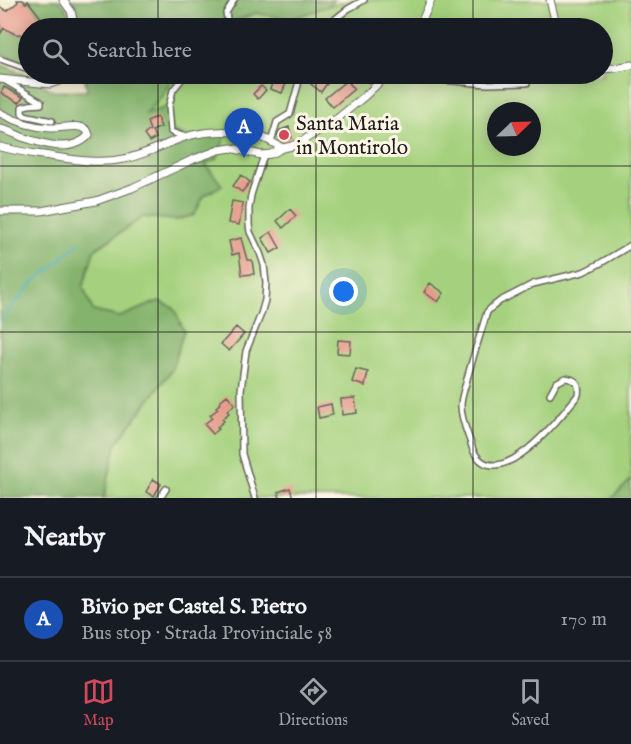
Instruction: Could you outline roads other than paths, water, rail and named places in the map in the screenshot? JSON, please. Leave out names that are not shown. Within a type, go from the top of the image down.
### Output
[{"type":"street","points":[[63,0],[71,11],[73,18]]},
{"type":"street","points":[[227,18],[226,13],[234,0]]},
{"type":"street","points":[[337,18],[364,0]]},
{"type":"street","points":[[423,18],[431,0]]},
{"type":"street","points":[[550,0],[554,18]]},
{"type":"street","points":[[0,58],[18,65]]},
{"type":"street","points":[[613,68],[631,65]]},
{"type":"street","points":[[2,79],[18,81]]},
{"type":"street","points":[[2,79],[41,102],[41,104],[22,107],[24,115],[52,121]]},
{"type":"street","points":[[178,84],[173,90],[169,106],[171,132],[186,137]]},
{"type":"street","points":[[271,142],[277,122],[290,114],[298,84]]},
{"type":"street","points":[[0,212],[41,211],[96,201],[219,150],[235,149],[264,155],[271,154],[301,142],[338,118],[377,84]]},
{"type":"street","points":[[0,114],[39,127],[81,127],[86,128],[89,133],[88,137],[80,142],[63,146],[44,143],[0,129]]},
{"type":"street","points":[[0,147],[97,161],[140,155],[186,137],[208,132],[227,132],[255,135],[283,148]]},
{"type":"street","points":[[255,498],[242,454],[241,390],[246,351],[265,300],[264,265],[250,232],[249,224],[251,195],[264,155]]},
{"type":"street","points":[[488,471],[480,466],[476,458],[463,420],[461,406],[469,370],[490,308],[533,284],[583,272],[631,245]]},
{"type":"street","points":[[528,458],[578,395],[579,388],[573,379],[565,378],[556,383],[550,394]]},
{"type":"street","points":[[160,498],[166,489]]},
{"type":"waterway","points":[[0,323],[34,282],[79,242]]},
{"type":"place","name":"Santa Maria in Montirolo","points":[[284,135]]},
{"type":"place","name":"Bivio per Castel S. Pietro","points":[[244,158]]}]
